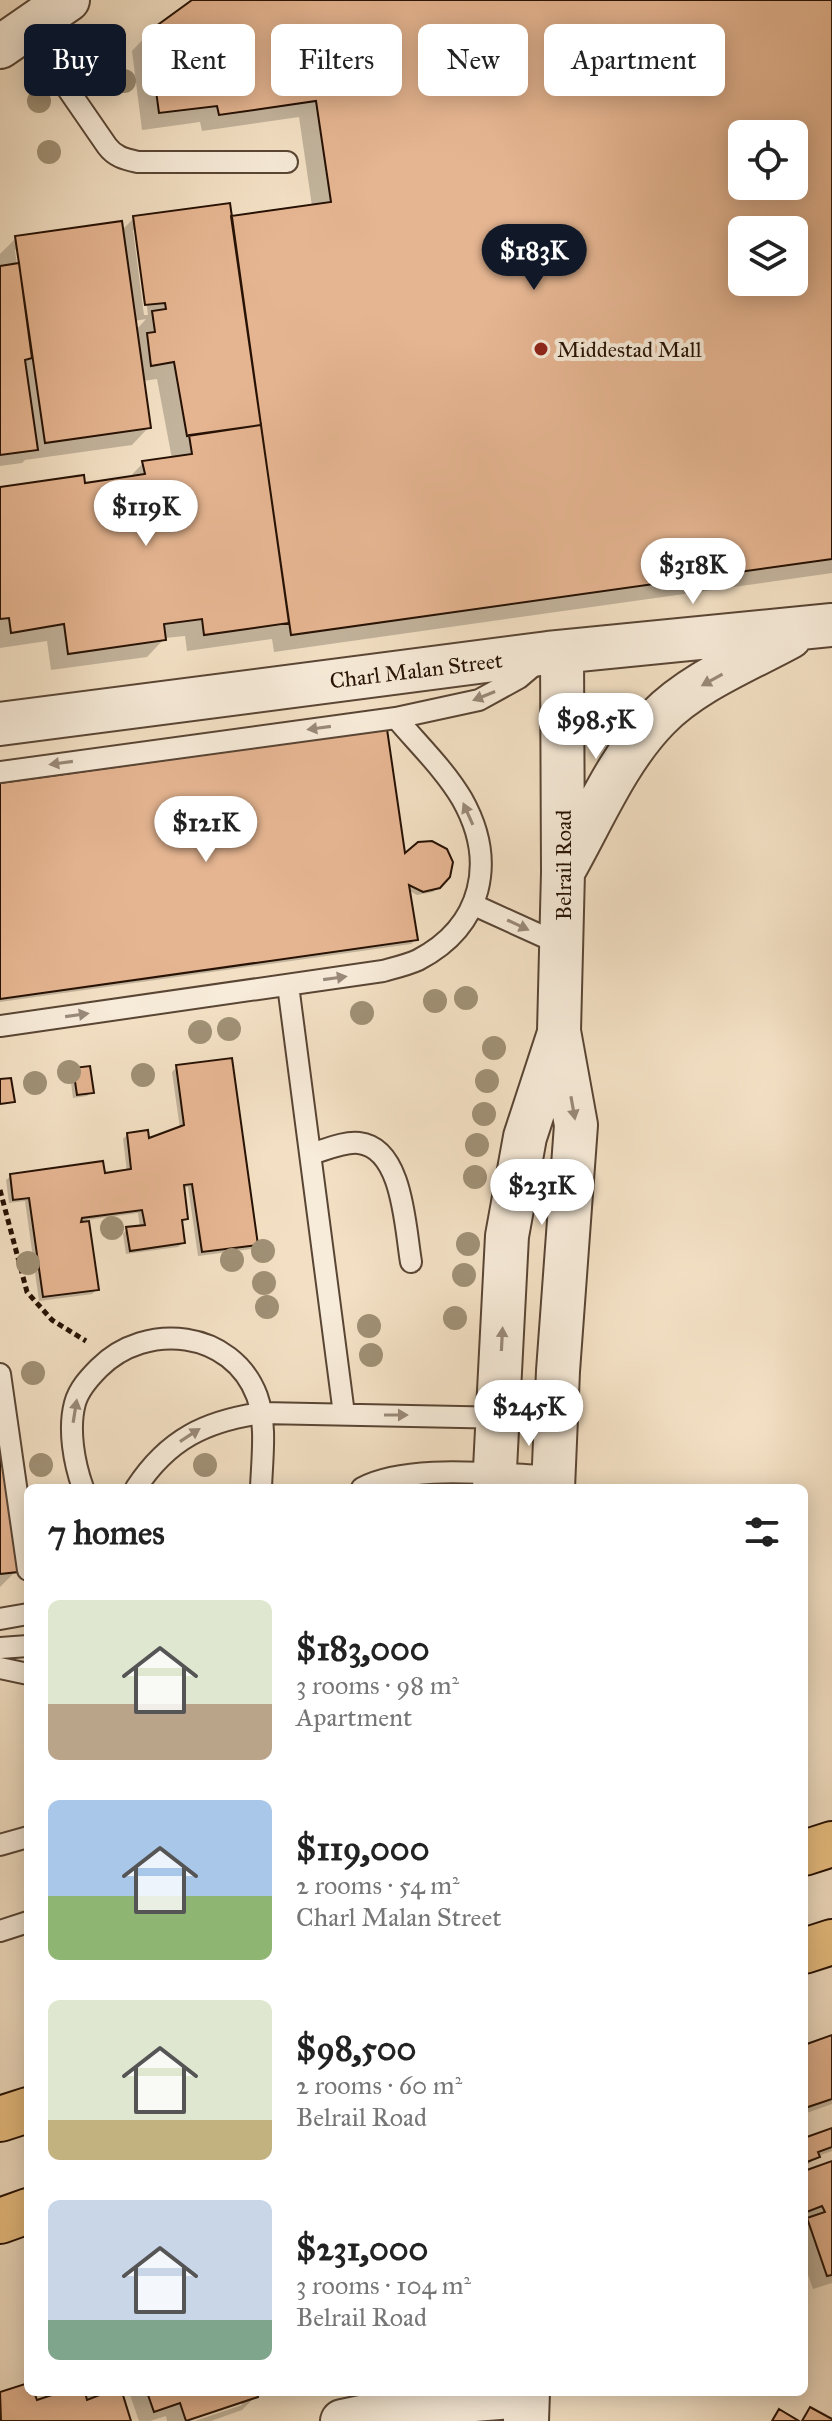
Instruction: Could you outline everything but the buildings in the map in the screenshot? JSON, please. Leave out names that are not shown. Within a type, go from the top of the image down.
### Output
[{"type":"main road","points":[[808,1950],[832,1942]]},
{"type":"main road","points":[[0,2119],[24,2111]]},
{"type":"main road","points":[[0,2221],[24,2212]]},
{"type":"street","points":[[13,38],[68,0]]},
{"type":"street","points":[[563,872],[633,747],[660,716],[698,688],[818,627]]},
{"type":"street","name":"Charl Malan Street","points":[[0,724],[555,653],[818,627]]},
{"type":"street","name":"Belrail Road","points":[[553,1482],[576,1125],[559,1031],[563,872],[555,653]]},
{"type":"street","name":"Belrail Road","points":[[494,1481],[507,1236],[525,1137],[559,1031]]},
{"type":"street","points":[[342,2421],[382,2411],[456,2404],[526,2403]]},
{"type":"lane","points":[[13,38],[112,153],[123,158],[138,162],[287,162]]},
{"type":"lane","points":[[0,772],[396,718],[479,700],[555,653]]},
{"type":"lane","points":[[0,1026],[383,971],[415,961],[453,935],[474,905],[482,875],[482,853],[461,797],[396,718]]},
{"type":"lane","points":[[474,905],[562,945]]},
{"type":"lane","points":[[288,985],[344,1414]]},
{"type":"lane","points":[[311,1154],[356,1142],[368,1145],[385,1156],[394,1170],[411,1262]]},
{"type":"lane","points":[[82,1484],[72,1421],[76,1400],[87,1380],[110,1357],[135,1343],[182,1338],[207,1345],[232,1362],[256,1394],[262,1413],[261,1484]]},
{"type":"lane","points":[[0,1374],[24,1542]]},
{"type":"lane","points":[[140,1484],[185,1437],[228,1418],[262,1413],[556,1419]]},
{"type":"lane","points":[[369,1484],[423,1473],[494,1481],[553,1482]]},
{"type":"lane","points":[[0,1619],[24,1615]]},
{"type":"lane","points":[[0,1648],[24,1646]]},
{"type":"lane","points":[[0,1668],[24,1673]]},
{"type":"lane","points":[[0,1845],[24,1838]]},
{"type":"lane","points":[[0,1931],[24,1923]]},
{"type":"path","points":[[0,1190],[27,1292],[52,1320],[110,1357]]},
{"type":"place","name":"Middestad Mall","points":[[541,349]]}]
